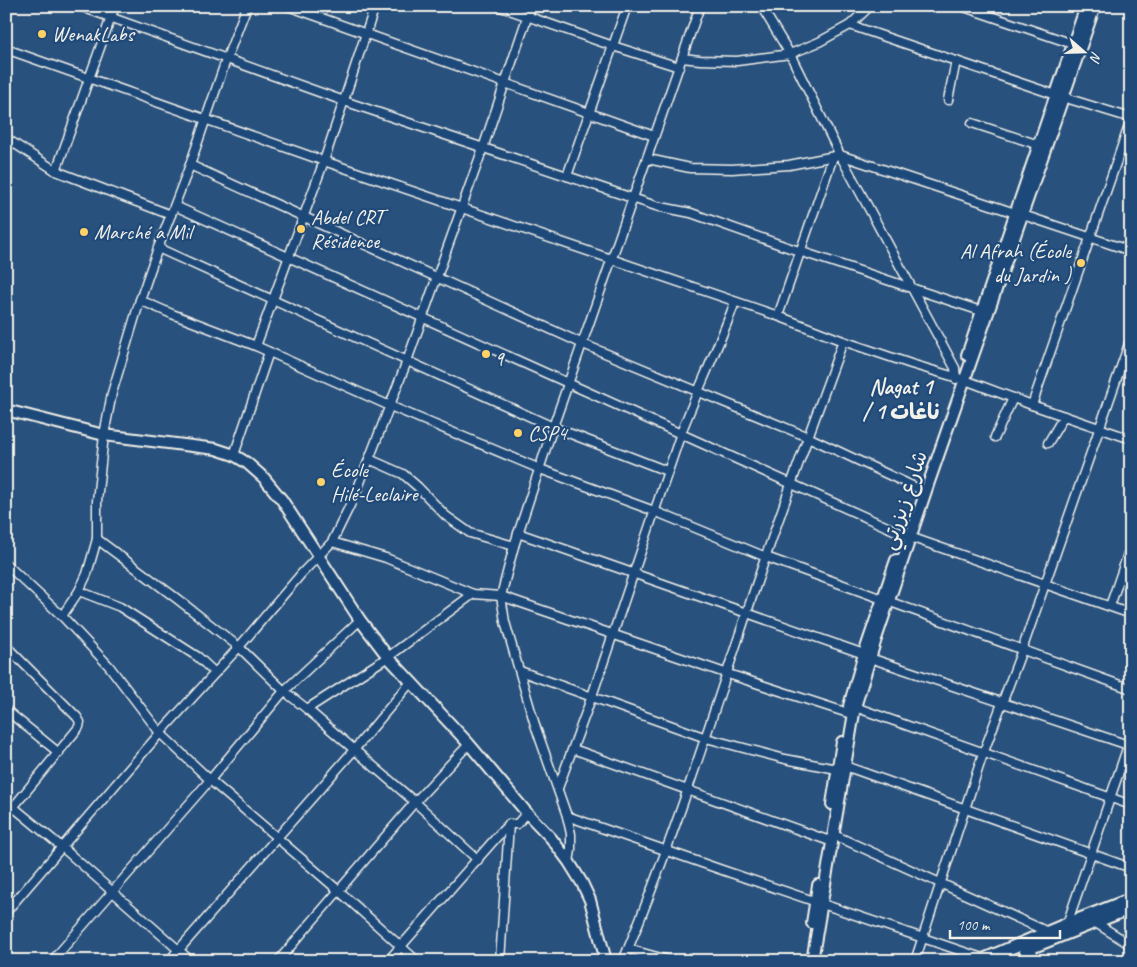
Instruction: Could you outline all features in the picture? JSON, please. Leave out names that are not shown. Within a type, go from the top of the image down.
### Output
[{"type":"main road","points":[[987,960],[1048,932],[1131,899]]},
{"type":"main road","points":[[987,960],[1032,947],[1131,908]]},
{"type":"street","points":[[79,6],[344,101],[656,206],[691,213],[800,252],[981,311]]},
{"type":"street","points":[[56,171],[115,6]]},
{"type":"street","points":[[62,616],[79,591],[87,574],[97,539],[97,501],[104,435],[112,393],[140,300],[247,6]]},
{"type":"street","points":[[288,6],[654,136]]},
{"type":"street","points":[[256,346],[324,161],[375,6]]},
{"type":"street","points":[[498,6],[679,67]]},
{"type":"street","points":[[6,912],[160,734],[239,648],[302,573],[332,542],[356,493],[423,318],[531,6]]},
{"type":"street","points":[[567,176],[627,6]]},
{"type":"street","points":[[569,862],[571,834],[567,816],[535,725],[505,622],[501,596],[518,533],[553,427],[700,6]]},
{"type":"street","points":[[761,6],[790,54],[837,156],[961,379]]},
{"type":"street","points":[[682,58],[737,61],[790,54],[850,25],[870,6]]},
{"type":"street","points":[[961,6],[1073,44]]},
{"type":"street","name":"شارع زيزرتي","points":[[908,536],[921,490],[1060,96],[1073,44],[1086,6]]},
{"type":"street","name":"شارع زيزرتي","points":[[805,961],[830,838],[851,710],[867,656],[961,379],[981,311],[1019,214],[1039,145],[1095,6]]},
{"type":"street","points":[[850,25],[1131,119],[1032,406]]},
{"type":"street","points":[[6,49],[324,161],[778,316],[843,341],[961,379],[1032,406],[1131,438]]},
{"type":"street","points":[[948,100],[956,61]]},
{"type":"street","points":[[972,123],[1039,145]]},
{"type":"street","points":[[6,138],[56,171],[171,215]]},
{"type":"street","points":[[778,316],[800,252],[837,156]]},
{"type":"street","points":[[648,158],[690,168],[732,169],[789,165],[837,156],[1131,251]]},
{"type":"street","points":[[190,165],[583,344],[808,437],[921,490]]},
{"type":"street","points":[[175,206],[908,536],[1131,614]]},
{"type":"street","points":[[158,248],[553,427],[667,470]]},
{"type":"street","points":[[140,300],[256,346],[390,406],[540,469],[654,512],[766,558],[1131,689]]},
{"type":"street","points":[[558,788],[592,696],[667,470],[735,302]]},
{"type":"street","points":[[915,961],[983,754],[1022,650],[1131,338]]},
{"type":"street","points":[[623,961],[688,790],[791,484],[843,341]]},
{"type":"street","points":[[234,455],[268,352]]},
{"type":"street","points":[[995,436],[1013,398]]},
{"type":"street","points":[[6,410],[104,435],[216,449],[234,455],[247,463],[275,491],[360,620],[388,657],[469,744],[527,813],[551,838],[569,862],[590,900],[606,961]]},
{"type":"street","points":[[1048,443],[1064,416]]},
{"type":"street","points":[[369,459],[403,474],[418,486],[446,516],[464,529],[484,538],[514,546]]},
{"type":"street","points":[[518,533],[747,612],[867,656],[1130,743],[1067,924]]},
{"type":"street","points":[[97,539],[239,648],[284,691],[415,802],[478,860]]},
{"type":"street","points":[[332,542],[386,558],[473,594],[501,596],[728,674],[851,710],[1131,805]]},
{"type":"street","points":[[1110,606],[1131,545]]},
{"type":"street","points":[[6,564],[62,616],[109,666],[160,734],[417,961]]},
{"type":"street","points":[[79,591],[127,611],[198,657],[215,674]]},
{"type":"street","points":[[307,709],[388,657],[473,594]]},
{"type":"street","points":[[52,961],[111,891],[210,780],[284,691],[360,620]]},
{"type":"street","points":[[6,646],[80,722],[79,728],[6,816]]},
{"type":"street","points":[[520,671],[706,738],[785,760],[841,768],[965,808],[1131,868]]},
{"type":"street","points":[[169,961],[278,838],[411,682]]},
{"type":"street","points":[[6,710],[59,752]]},
{"type":"street","points":[[278,961],[415,802],[469,744]]},
{"type":"street","points":[[573,749],[830,838],[940,882],[1048,932]]},
{"type":"street","points":[[6,801],[63,848],[191,961]]},
{"type":"street","points":[[389,960],[509,824],[517,824],[527,813]]},
{"type":"street","points":[[567,816],[987,960]]},
{"type":"street","points":[[500,961],[509,824]]},
{"type":"street","name":"شارع زيزرتي","points":[[812,961],[818,902]]},
{"type":"street","points":[[1096,923],[1131,945]]},
{"type":"street","points":[[1032,947],[1033,961]]},
{"type":"street","points":[[628,950],[672,961]]},
{"type":"place","name":"WenakLabs","points":[[42,34]]},
{"type":"place","name":"Abdel CRT Résidence","points":[[301,229]]},
{"type":"place","name":"Marché a Mil","points":[[84,232]]},
{"type":"place","name":"Al Afrah (École du Jardin )","points":[[1081,263]]},
{"type":"place","name":"q","points":[[486,354]]},
{"type":"place","name":"CSP4","points":[[518,433]]},
{"type":"place","name":"École Hilé-Leclaire","points":[[321,482]]},
{"type":"district","name":"Nagat 1 / ناغات 1","points":[[901,398]]}]
